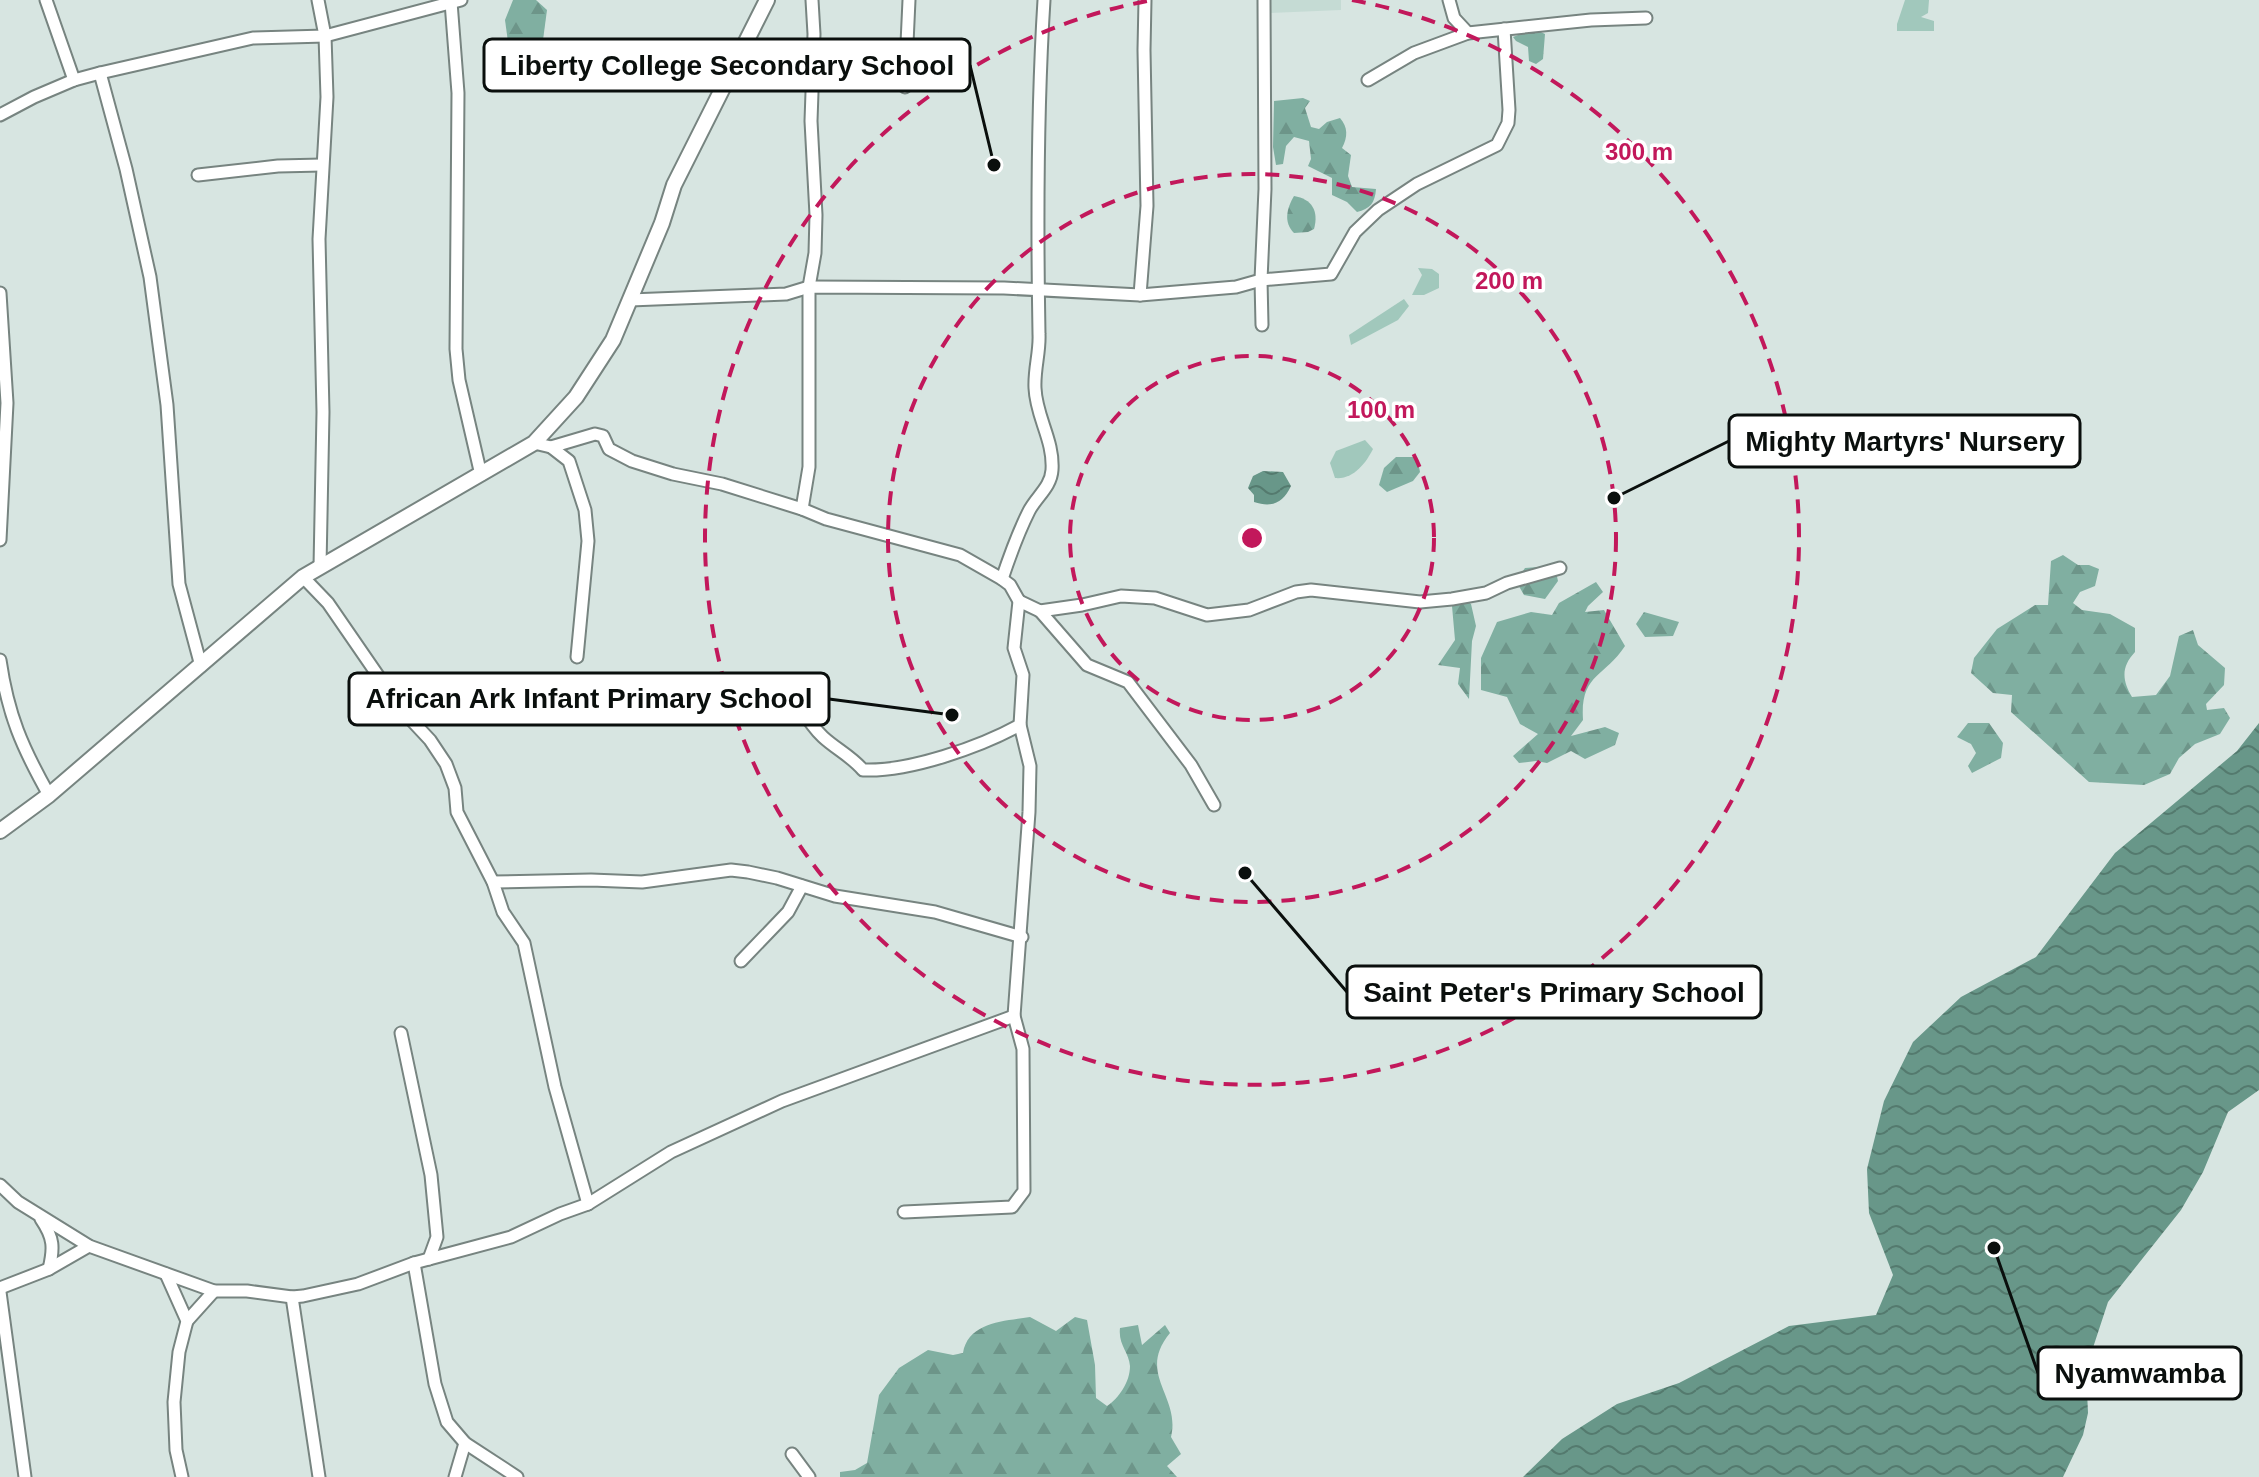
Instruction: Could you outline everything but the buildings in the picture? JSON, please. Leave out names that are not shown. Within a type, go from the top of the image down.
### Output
[{"type":"street","points":[[46,0],[74,80]]},
{"type":"street","points":[[318,0],[325,36],[327,97],[322,165],[319,320],[323,412],[320,567]]},
{"type":"street","points":[[0,831],[49,795],[303,577],[534,443],[576,397],[613,340],[680,171],[767,0]]},
{"type":"street","points":[[802,509],[809,467],[809,287],[815,253],[816,215],[811,121],[812,0]]},
{"type":"street","points":[[905,87],[909,0]]},
{"type":"street","points":[[1002,579],[1015,539],[1052,472],[1050,437],[1043,425],[1035,392],[1039,333],[1036,162],[1044,0]]},
{"type":"street","points":[[1140,295],[1147,206],[1145,0]]},
{"type":"street","points":[[1262,325],[1264,0]]},
{"type":"street","points":[[1449,0],[1454,18],[1468,33]]},
{"type":"street","points":[[0,116],[34,97],[100,73],[253,38],[325,36],[456,1],[456,349],[459,380],[481,475]]},
{"type":"street","points":[[1368,80],[1414,53],[1468,33],[1646,18]]},
{"type":"street","points":[[630,300],[786,294],[809,287],[1037,290],[1140,295],[1236,287],[1261,280],[1331,274],[1355,232],[1378,210],[1417,184],[1497,145],[1508,123],[1509,110],[1504,29]]},
{"type":"street","points":[[100,73],[150,277],[167,405],[179,584],[201,666]]},
{"type":"street","points":[[198,175],[278,166],[322,165]]},
{"type":"street","points":[[0,293],[7,403],[0,540]]},
{"type":"street","points":[[551,447],[595,434],[603,436],[609,449],[632,461],[802,509],[855,528],[960,555],[1010,585],[1019,601],[1040,611],[1087,665],[1128,682],[1191,765],[1214,805]]},
{"type":"street","points":[[534,443],[551,447],[569,461],[587,523],[577,657]]},
{"type":"street","points":[[1040,611],[1121,596],[1155,598],[1207,615],[1249,610],[1296,592],[1311,590],[1420,602],[1486,593],[1507,583],[1560,568]]},
{"type":"street","points":[[303,577],[328,603],[401,709],[430,740],[446,764],[455,788],[457,812],[493,882],[503,912],[524,943],[555,1087],[588,1204]]},
{"type":"street","points":[[904,1212],[1012,1207],[1024,1191],[1023,1049],[1014,1016],[1022,937],[1030,766],[1020,725],[1023,675],[1014,648],[1019,601]]},
{"type":"street","points":[[0,660],[6,701],[15,729],[49,795]]},
{"type":"street","points":[[796,700],[809,722],[824,738],[845,751],[863,770],[888,770],[989,742],[1020,725]]},
{"type":"street","points":[[493,882],[642,882],[731,870],[777,878],[835,896],[935,912],[1022,937]]},
{"type":"street","points":[[741,961],[788,912],[802,886]]},
{"type":"street","points":[[0,1185],[18,1202],[89,1246],[214,1291],[247,1291],[292,1297],[358,1284],[414,1263],[511,1237],[588,1204],[671,1152],[769,1106],[1014,1016]]},
{"type":"street","points":[[401,1033],[431,1175],[437,1237],[429,1259]]},
{"type":"street","points":[[36,1212],[51,1234],[54,1248],[49,1269]]},
{"type":"street","points":[[25,1477],[0,1290],[49,1269],[89,1246]]},
{"type":"street","points":[[414,1263],[441,1407],[447,1422],[465,1443],[517,1477]]},
{"type":"street","points":[[166,1274],[187,1321]]},
{"type":"street","points":[[182,1477],[176,1450],[174,1402],[179,1352],[187,1321],[214,1291]]},
{"type":"street","points":[[292,1297],[319,1477]]},
{"type":"street","points":[[455,1477],[465,1443]]},
{"type":"street","points":[[792,1454],[809,1477]]},
{"type":"shaded area","points":[[1270,0],[1341,0],[1341,10],[1270,13]]},
{"type":"shaded area","points":[[1905,0],[1929,0],[1928,13],[1921,17],[1934,21],[1934,31],[1897,31]]},
{"type":"shaded area","points":[[1418,268],[1432,269],[1439,274],[1439,288],[1424,295],[1412,295],[1422,275]]},
{"type":"shaded area","points":[[1404,299],[1409,306],[1398,320],[1351,345],[1349,335]]},
{"type":"shaded area","points":[[1365,440],[1373,449],[1363,465],[1348,476],[1335,478],[1330,463],[1336,451]]},
{"type":"green space","points":[[513,0],[536,0],[547,10],[543,40],[535,52],[522,53],[508,42],[505,20]]},
{"type":"green space","points":[[1534,29],[1545,34],[1543,59],[1536,64],[1529,61],[1528,47],[1513,37]]},
{"type":"green space","points":[[1303,98],[1310,101],[1305,108],[1311,127],[1319,129],[1327,122],[1340,118],[1343,121],[1346,132],[1342,148],[1351,155],[1348,176],[1352,187],[1376,189],[1373,202],[1365,209],[1357,212],[1347,202],[1332,195],[1332,178],[1308,166],[1311,159],[1309,141],[1294,137],[1286,146],[1283,164],[1276,165],[1273,147],[1274,101]]},
{"type":"green space","points":[[1294,196],[1310,203],[1315,211],[1314,229],[1308,232],[1294,233],[1288,224],[1288,210]]},
{"type":"green space","points":[[1396,457],[1417,457],[1420,472],[1413,481],[1387,492],[1379,485],[1384,468]]},
{"type":"green space","points":[[2063,555],[2078,565],[2099,569],[2095,586],[2080,592],[2073,603],[2082,610],[2110,614],[2135,628],[2135,652],[2124,674],[2132,697],[2156,695],[2170,676],[2179,636],[2193,630],[2198,645],[2225,668],[2224,685],[2206,704],[2207,710],[2224,708],[2230,718],[2220,734],[2195,744],[2179,758],[2170,774],[2144,785],[2089,782],[2011,712],[2012,695],[1993,693],[1971,673],[1974,658],[1997,629],[2035,605],[2048,605],[2051,561]]},
{"type":"green space","points":[[1551,566],[1558,581],[1545,599],[1524,595],[1516,581],[1525,568]]},
{"type":"green space","points":[[1596,582],[1603,592],[1585,612],[1604,610],[1625,646],[1589,685],[1583,705],[1583,720],[1571,736],[1605,727],[1619,733],[1615,745],[1585,759],[1571,751],[1547,763],[1519,763],[1513,756],[1538,734],[1520,724],[1507,697],[1481,690],[1481,658],[1497,622],[1531,612],[1552,615],[1559,603]]},
{"type":"green space","points":[[1463,598],[1471,604],[1476,626],[1472,641],[1469,699],[1458,684],[1460,668],[1438,665],[1455,640],[1452,606]]},
{"type":"green space","points":[[1644,612],[1679,622],[1673,636],[1645,637],[1636,624]]},
{"type":"green space","points":[[1968,723],[1989,723],[2003,743],[2001,758],[1972,773],[1968,766],[1976,753],[1971,744],[1957,737]]},
{"type":"green space","points":[[1030,1317],[1056,1331],[1075,1317],[1087,1320],[1095,1365],[1096,1398],[1107,1406],[1123,1389],[1130,1372],[1120,1328],[1138,1325],[1142,1345],[1165,1325],[1170,1333],[1157,1361],[1170,1409],[1171,1437],[1181,1454],[1167,1466],[1177,1477],[840,1477],[840,1472],[855,1470],[867,1463],[879,1395],[899,1368],[928,1350],[953,1355],[963,1353],[966,1343],[980,1329]]},
{"type":"water","points":[[1263,471],[1283,472],[1291,486],[1276,503],[1254,502],[1254,495],[1248,488],[1253,476]]},
{"type":"water","points":[[2259,723],[2259,1090],[2228,1112],[2203,1172],[2181,1210],[2108,1302],[2086,1369],[2088,1413],[2083,1435],[2063,1477],[1523,1477],[1562,1439],[1617,1404],[1679,1383],[1789,1326],[1876,1315],[1893,1275],[1869,1213],[1867,1169],[1884,1101],[1913,1042],[1961,997],[2036,957],[2115,853],[2237,751]]},
{"type":"place","name":"Liberty College Secondary School","points":[[994,165]]},
{"type":"place","name":"Mighty Martyrs' Nursery","points":[[1614,498]]},
{"type":"place","name":"African Ark Infant Primary School","points":[[952,715]]},
{"type":"place","name":"Saint Peter's Primary School","points":[[1245,873]]},
{"type":"place","name":"Nyamwamba","points":[[1994,1248]]}]
